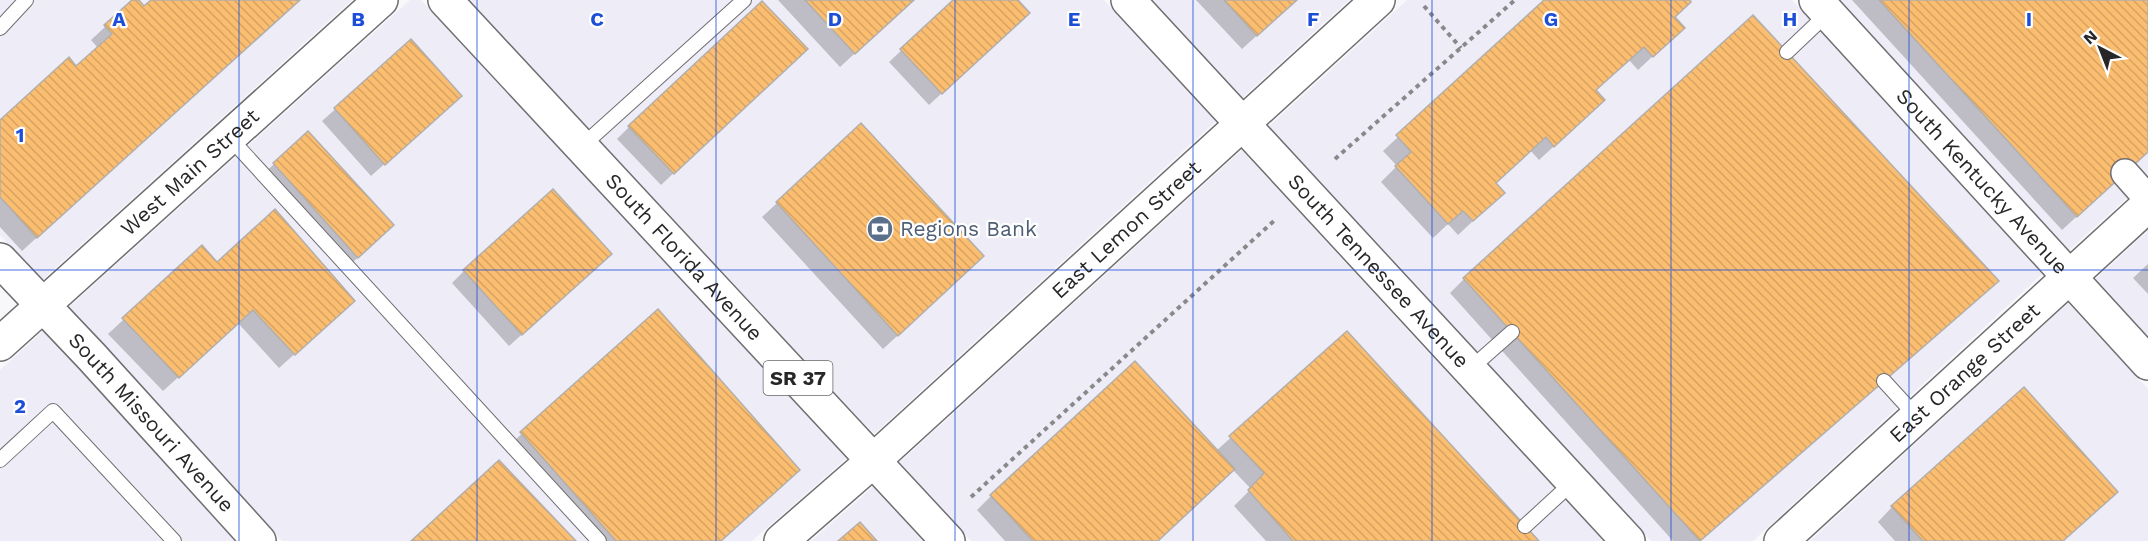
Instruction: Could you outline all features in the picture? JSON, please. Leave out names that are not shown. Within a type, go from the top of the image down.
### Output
[{"type":"street","name":"West Main Street","points":[[0,344],[381,0]]},
{"type":"street","name":"South Florida Avenue","points":[[445,0],[948,541]]},
{"type":"street","name":"South Tennessee Avenue","points":[[1128,0],[1628,541]]},
{"type":"street","name":"East Lemon Street","points":[[781,541],[874,460],[1378,0]]},
{"type":"street","name":"South Kentucky Avenue","points":[[1822,7],[2148,363]]},
{"type":"street","points":[[2125,173],[2148,199]]},
{"type":"street","name":"East Orange Street","points":[[1781,541],[2148,205]]},
{"type":"street","name":"South Missouri Avenue","points":[[0,260],[92,357],[249,538]]},
{"type":"lane","points":[[0,28],[26,0]]},
{"type":"lane","points":[[581,147],[744,0]]},
{"type":"lane","points":[[1788,52],[1822,7]]},
{"type":"lane","points":[[229,137],[599,541]]},
{"type":"lane","points":[[1469,370],[1512,332]]},
{"type":"lane","points":[[1884,381],[1917,416]]},
{"type":"lane","points":[[0,460],[53,411],[174,541]]},
{"type":"lane","points":[[1525,526],[1573,482]]},
{"type":"path","points":[[1335,159],[1515,0]]},
{"type":"path","points":[[1424,6],[1461,48]]},
{"type":"path","points":[[971,497],[1276,219]]},
{"type":"shaded area","points":[[0,0],[352,0],[42,280],[0,235]]},
{"type":"shaded area","points":[[410,0],[421,0],[848,457],[752,541],[282,541],[105,345],[68,308]]},
{"type":"shaded area","points":[[468,0],[1104,0],[1216,121],[874,434]]},
{"type":"shaded area","points":[[1151,0],[1349,0],[1242,98]]},
{"type":"shaded area","points":[[1407,0],[1792,0],[2042,274],[1753,541],[1651,541],[1268,127]]},
{"type":"shaded area","points":[[1839,0],[2148,0],[2148,179],[2068,251]]},
{"type":"shaded area","points":[[1242,150],[1604,541],[971,541],[900,462]]},
{"type":"shaded area","points":[[2148,231],[2148,338],[2094,280]]},
{"type":"shaded area","points":[[2068,303],[2148,389],[2148,541],[1810,541]]},
{"type":"shaded area","points":[[43,331],[235,541],[0,541],[0,370]]},
{"type":"shaded area","points":[[874,486],[925,541],[811,541]]},
{"type":"building","points":[[132,0],[139,0],[144,6],[151,0],[300,0],[37,238],[0,197],[0,120],[69,57],[76,66],[112,34],[104,25]]},
{"type":"building","points":[[805,0],[914,0],[855,54]]},
{"type":"building","points":[[953,0],[1018,0],[1030,13],[942,94],[900,49]]},
{"type":"building","points":[[1224,0],[1297,0],[1257,36]]},
{"type":"building","points":[[1544,0],[1690,0],[1691,2],[1675,17],[1685,28],[1653,57],[1644,47],[1596,90],[1605,100],[1554,147],[1546,137],[1496,183],[1505,193],[1473,221],[1463,211],[1448,224],[1395,166],[1411,152],[1396,135]]},
{"type":"building","points":[[1879,0],[2148,0],[2148,152],[2077,217]]},
{"type":"building","points":[[762,1],[808,49],[674,174],[628,126]]},
{"type":"building","points":[[1753,15],[1999,281],[1700,541],[1463,278]]},
{"type":"building","points":[[411,39],[462,96],[385,165],[334,108]]},
{"type":"building","name":"Regions Bank","points":[[861,123],[984,256],[898,336],[776,202]]},
{"type":"building","points":[[308,131],[394,225],[358,258],[273,163]]},
{"type":"building","points":[[553,189],[612,254],[522,335],[463,270]]},
{"type":"building","points":[[275,209],[355,301],[295,355],[253,310],[179,378],[122,318],[202,245],[217,262]]},
{"type":"building","points":[[658,309],[800,470],[721,541],[616,541],[520,432]]},
{"type":"building","points":[[1347,331],[1539,541],[1293,541],[1248,490],[1264,473],[1229,436]]},
{"type":"building","points":[[1135,361],[1235,469],[1158,541],[1033,541],[990,495]]},
{"type":"building","points":[[2024,387],[2118,492],[2063,541],[1923,541],[1891,506]]},
{"type":"building","points":[[499,460],[576,541],[411,541]]},
{"type":"building","points":[[860,522],[877,541],[838,541]]},
{"type":"place","name":"Regions Bank","points":[[880,229]]}]
